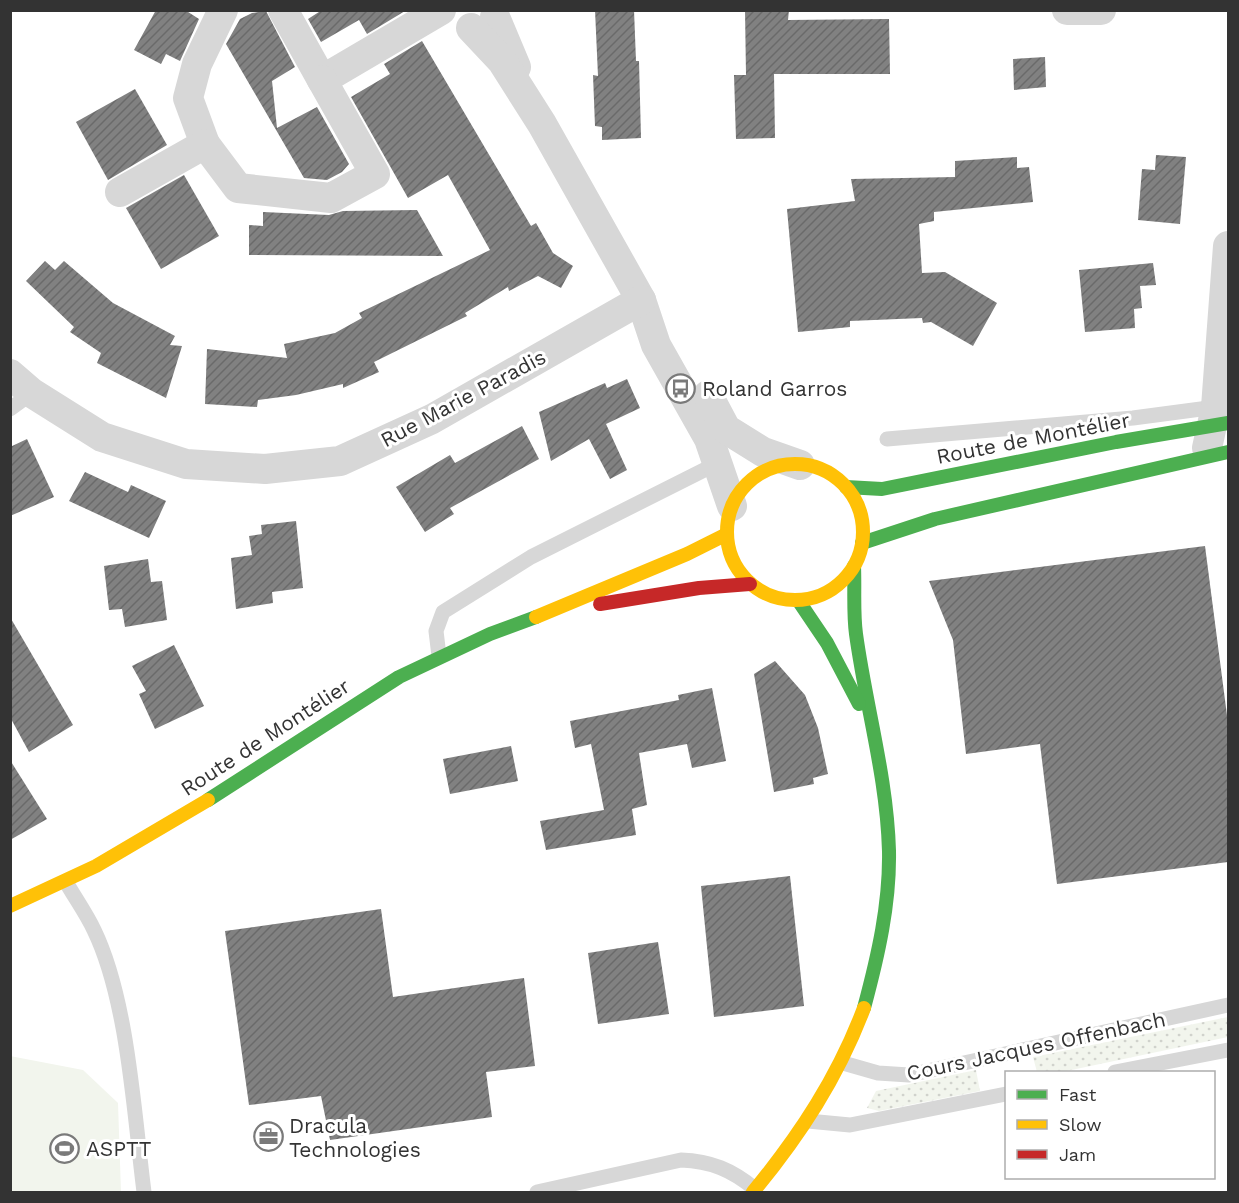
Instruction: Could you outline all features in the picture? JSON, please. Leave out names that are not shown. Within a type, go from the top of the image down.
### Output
[{"type":"main road","name":"Route de Montélier","points":[[846,488],[882,489],[1219,418]]},
{"type":"main road","points":[[862,543],[935,519],[1216,454]]},
{"type":"main road","name":"Route de Montélier","points":[[800,465],[833,476],[846,488],[857,504],[863,523],[862,543],[854,566],[840,584],[820,596],[798,600],[781,599],[750,584],[738,570],[730,553],[730,520],[743,489],[759,475],[779,467],[800,465]]},
{"type":"main road","name":"Route de Montélier","points":[[10,906],[66,882],[179,818],[360,700],[439,656],[687,554],[730,520]]},
{"type":"main road","points":[[754,1191],[808,1121],[843,1063],[860,1023],[884,932],[889,888],[885,795],[856,632],[854,566]]},
{"type":"main road","name":"Route de Montélier","points":[[548,612],[699,588],[750,584]]},
{"type":"main road","points":[[798,600],[853,689],[874,740]]},
{"type":"street","points":[[223,10],[197,64],[188,98],[205,144],[238,188],[332,198],[375,174],[283,10]]},
{"type":"street","points":[[322,80],[442,10],[453,23],[488,18],[542,124],[641,300],[656,345],[709,439],[718,463],[730,520]]},
{"type":"street","points":[[1067,10],[1101,10]]},
{"type":"street","points":[[120,192],[205,144]]},
{"type":"street","points":[[1216,454],[1228,246]]},
{"type":"street","points":[[641,300],[673,335],[726,429],[763,452],[800,465]]},
{"type":"street","name":"Rue Marie Paradis","points":[[18,392],[102,437],[186,464],[265,469],[340,461],[432,419],[641,300]]},
{"type":"lane","points":[[887,439],[1133,418],[1219,418]]},
{"type":"lane","points":[[439,656],[436,631],[443,612],[531,556],[718,463]]},
{"type":"lane","points":[[66,882],[95,931],[114,985],[125,1048],[144,1192]]},
{"type":"lane","name":"Cours Jacques Offenbach","points":[[843,1063],[878,1073],[909,1075],[1228,1005]]},
{"type":"lane","name":"Cours Jacques Offenbach","points":[[1120,1071],[1228,1050]]},
{"type":"lane","name":"Cours Jacques Offenbach","points":[[808,1121],[850,1125],[1005,1094]]},
{"type":"lane","points":[[537,1192],[681,1160],[702,1160],[724,1167],[754,1191]]},
{"type":"shaded area","points":[[1228,1017],[1228,1037],[1067,1071],[1037,1071],[1033,1057]]},
{"type":"shaded area","name":"ASPTT","points":[[10,1056],[83,1070],[118,1103],[121,1192],[11,1192]]},
{"type":"shaded area","points":[[976,1070],[980,1091],[879,1111],[867,1108],[876,1091]]},
{"type":"building","points":[[156,10],[185,10],[199,19],[180,61],[166,54],[161,64],[134,50]]},
{"type":"building","points":[[322,10],[405,11],[367,34],[359,20],[321,42],[308,19]]},
{"type":"building","points":[[595,10],[634,10],[636,61],[639,61],[641,138],[602,140],[602,127],[595,126],[593,75],[598,76]]},
{"type":"building","points":[[745,10],[789,10],[788,20],[889,19],[890,74],[774,74],[775,138],[736,139],[734,75],[746,75]]},
{"type":"building","points":[[266,11],[295,67],[272,81],[277,128],[317,107],[349,164],[342,172],[327,180],[304,178],[226,44],[240,19],[252,13]]},
{"type":"building","points":[[422,41],[531,226],[536,223],[553,253],[573,266],[561,288],[538,276],[509,291],[508,287],[465,313],[467,316],[374,362],[379,372],[343,388],[343,384],[296,395],[258,400],[257,407],[205,404],[207,349],[287,358],[284,344],[335,333],[362,318],[359,313],[490,250],[448,175],[408,198],[351,97],[390,74],[384,64]]},
{"type":"building","points":[[1045,57],[1046,87],[1014,90],[1013,59]]},
{"type":"building","points":[[135,89],[167,145],[108,180],[76,122]]},
{"type":"building","points":[[1156,155],[1186,157],[1180,224],[1138,220],[1142,169],[1155,170]]},
{"type":"building","points":[[1017,157],[1017,168],[1029,167],[1033,202],[934,212],[934,221],[919,224],[922,273],[945,272],[997,303],[973,346],[931,322],[923,323],[922,318],[850,321],[850,327],[798,332],[787,209],[855,201],[851,179],[955,177],[955,161]]},
{"type":"building","points":[[184,175],[219,236],[161,269],[126,208]]},
{"type":"building","points":[[417,210],[443,256],[249,255],[249,225],[263,226],[263,212],[329,215],[343,211]]},
{"type":"building","points":[[45,261],[55,270],[64,261],[113,303],[175,336],[170,345],[182,346],[166,398],[97,363],[101,353],[70,332],[74,327],[26,281]]},
{"type":"building","points":[[1153,263],[1156,285],[1140,286],[1142,308],[1134,309],[1135,328],[1085,332],[1079,270]]},
{"type":"building","points":[[627,379],[640,408],[606,424],[627,470],[610,479],[589,439],[551,461],[539,412],[605,383],[607,388]]},
{"type":"building","points":[[522,426],[539,459],[450,508],[454,514],[425,532],[396,487],[450,455],[455,463]]},
{"type":"building","points":[[27,439],[54,497],[10,516],[10,447]]},
{"type":"building","points":[[85,472],[128,492],[131,485],[166,501],[149,538],[69,501]]},
{"type":"building","points":[[296,521],[303,588],[272,592],[273,603],[236,609],[231,558],[252,555],[249,536],[262,534],[261,525]]},
{"type":"building","points":[[1205,546],[1228,723],[1228,862],[1057,884],[1040,744],[966,754],[953,640],[929,581]]},
{"type":"building","points":[[148,559],[151,582],[162,581],[167,620],[125,627],[122,609],[109,610],[104,566]]},
{"type":"building","points":[[10,617],[73,725],[29,752],[10,717]]},
{"type":"building","points":[[174,645],[204,706],[155,729],[139,694],[146,691],[132,666]]},
{"type":"building","points":[[775,661],[805,695],[818,728],[828,774],[813,778],[814,784],[774,792],[754,674]]},
{"type":"building","points":[[712,688],[726,761],[692,768],[687,744],[639,753],[647,805],[632,809],[636,835],[546,850],[540,821],[604,810],[591,744],[575,748],[570,721],[679,700],[678,695]]},
{"type":"building","points":[[511,746],[518,781],[450,794],[443,759]]},
{"type":"building","points":[[10,760],[47,819],[10,840]]},
{"type":"building","points":[[790,876],[804,1006],[714,1017],[701,886]]},
{"type":"building","points":[[381,909],[393,997],[524,978],[535,1066],[486,1072],[492,1117],[330,1140],[321,1096],[249,1105],[225,931]]},
{"type":"building","points":[[658,942],[669,1014],[598,1024],[588,953]]},
{"type":"traffic: fast","points":[[846,487],[882,489],[1116,442],[1228,423]]},
{"type":"traffic: fast","points":[[862,543],[935,519],[1228,452]]},
{"type":"traffic: fast","points":[[854,566],[856,634],[880,769],[889,851],[882,930],[864,1008]]},
{"type":"traffic: fast","points":[[798,600],[827,643],[859,704]]},
{"type":"traffic: fast","points":[[208,800],[399,677],[490,634],[536,617]]},
{"type":"traffic: slow","points":[[795,464],[821,470],[843,484],[857,506],[863,532],[857,558],[843,580],[821,594],[795,600],[769,594],[747,580],[733,558],[727,532],[733,506],[747,484],[769,470],[795,464]]},
{"type":"traffic: slow","points":[[536,617],[687,554],[727,534]]},
{"type":"traffic: slow","points":[[10,906],[96,866],[208,800]]},
{"type":"traffic: slow","points":[[753,1192],[787,1149],[830,1082],[864,1008]]},
{"type":"traffic: jam","points":[[600,604],[699,588],[750,584]]},
{"type":"place","name":"Roland Garros","points":[[681,388]]},
{"type":"place","name":"Dracula Technologies","points":[[268,1137]]},
{"type":"place","name":"ASPTT","points":[[65,1148]]}]
